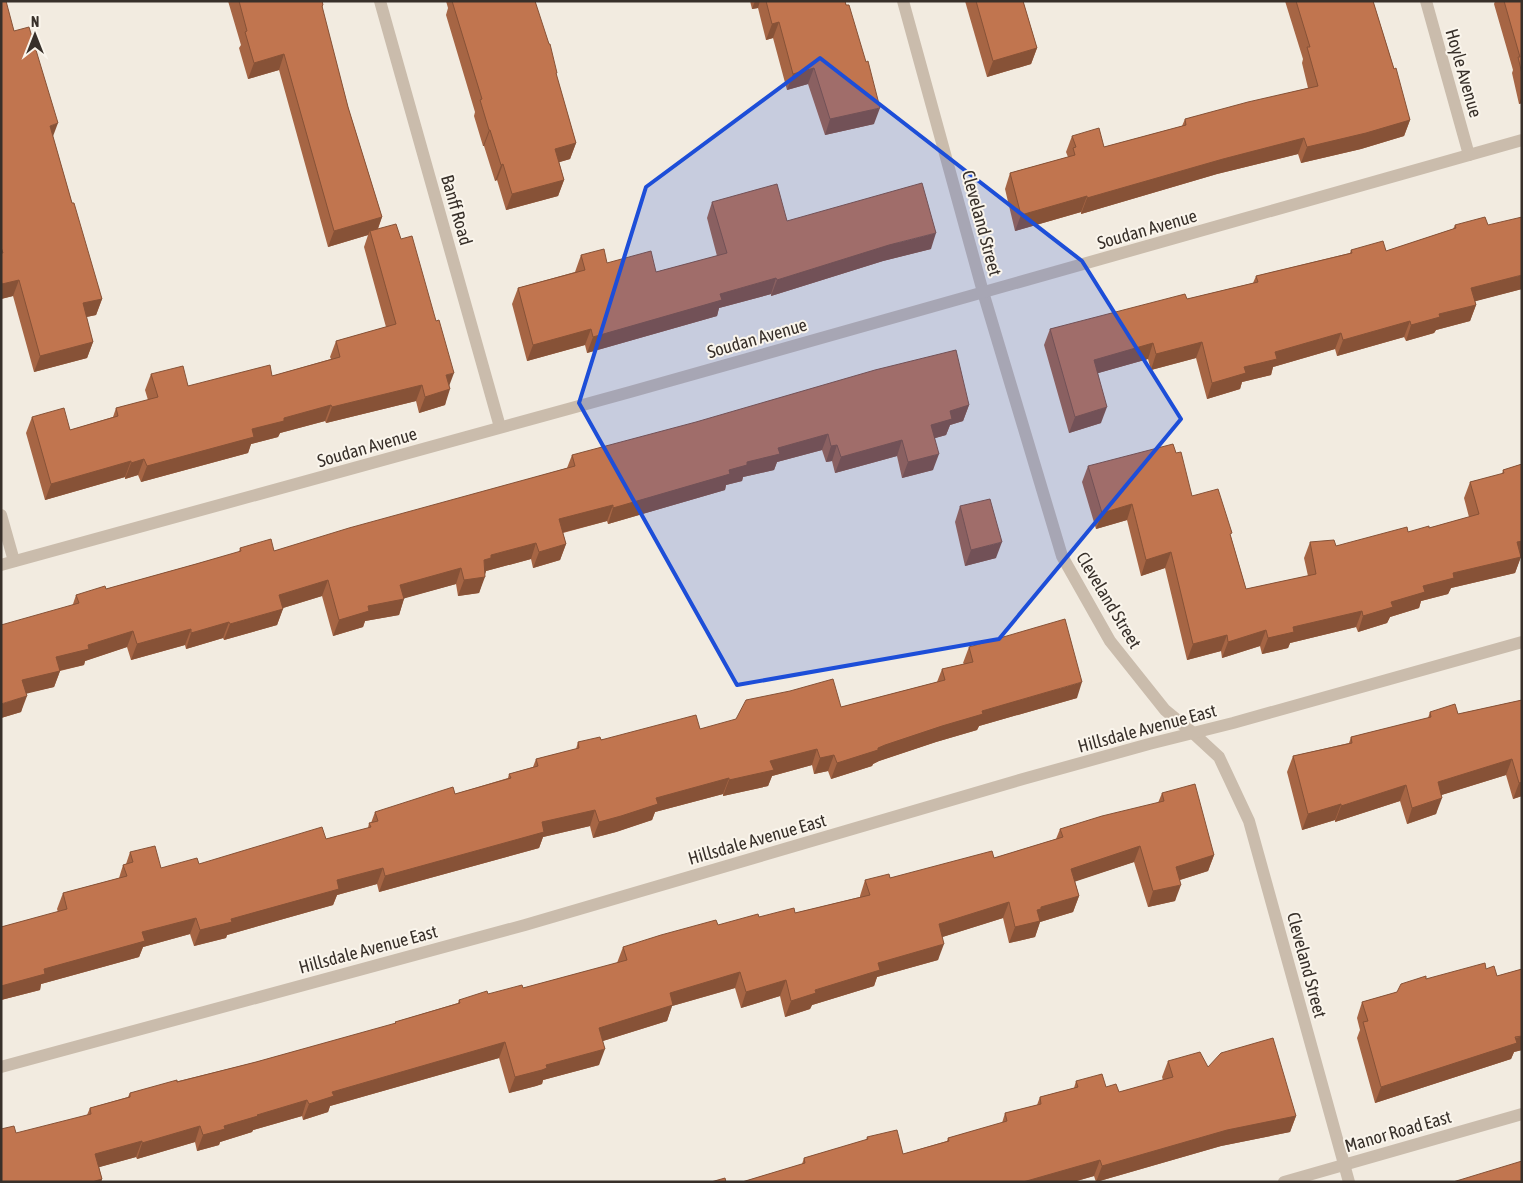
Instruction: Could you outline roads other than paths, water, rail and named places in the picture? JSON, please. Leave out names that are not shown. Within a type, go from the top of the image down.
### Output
[{"type":"street","name":"Banff Road","points":[[380,1],[500,427]]},
{"type":"street","name":"Cleveland Street","points":[[903,1],[983,292],[1062,556],[1110,641],[1165,710],[1219,758],[1249,821],[1349,1182]]},
{"type":"street","name":"Hoyle Avenue","points":[[1426,1],[1469,155]]},
{"type":"street","name":"Soudan Avenue","points":[[1,565],[310,482],[1522,140]]},
{"type":"street","points":[[1,515],[14,562]]},
{"type":"street","name":"Hillsdale Avenue East","points":[[1,1068],[525,925],[1032,777],[1522,642]]},
{"type":"street","name":"Manor Road East","points":[[1284,1182],[1522,1114]]}]
